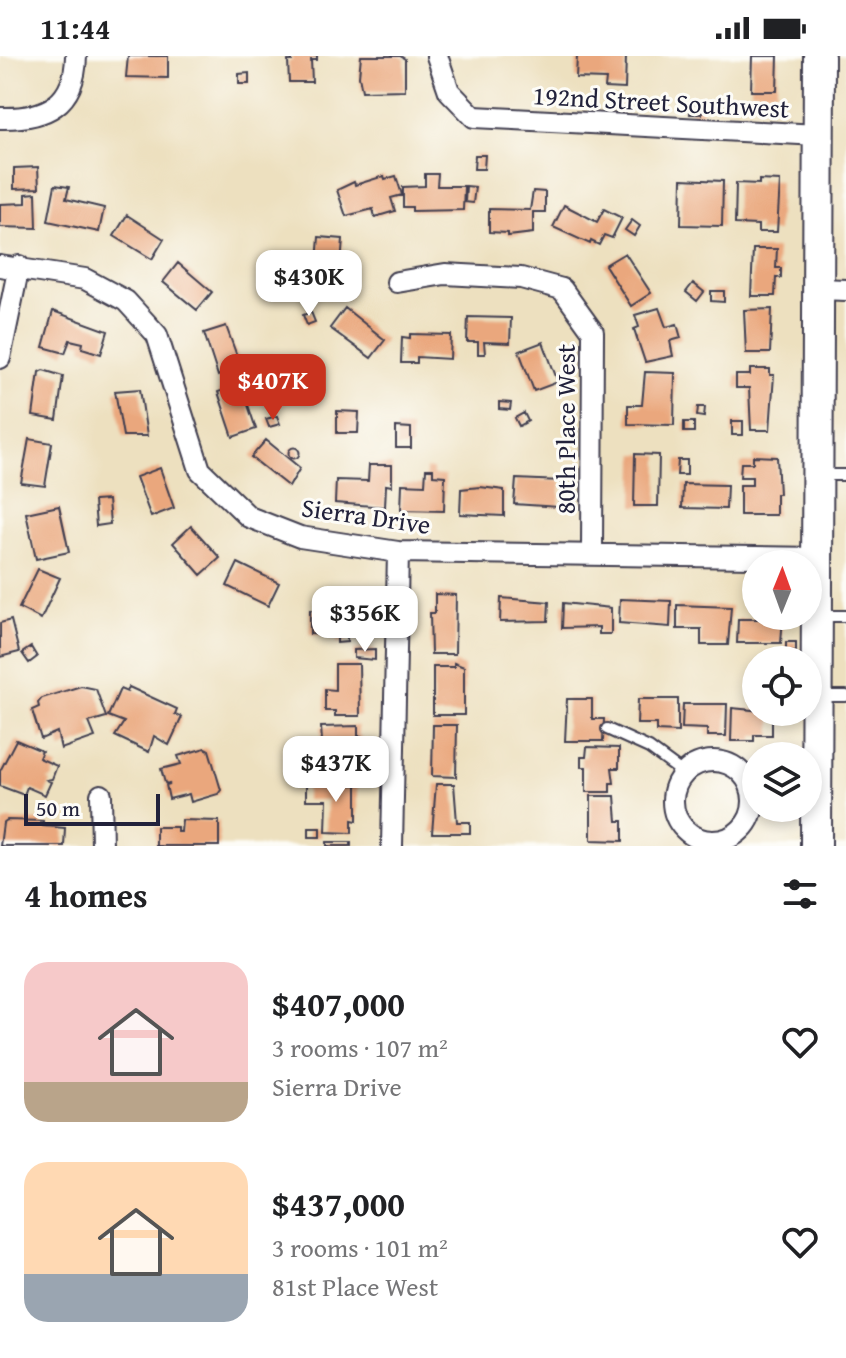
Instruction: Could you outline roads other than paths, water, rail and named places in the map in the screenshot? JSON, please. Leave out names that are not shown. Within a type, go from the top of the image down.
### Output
[{"type":"street","points":[[0,118],[52,110],[71,90],[76,56]]},
{"type":"street","name":"192nd Street Southwest","points":[[437,56],[449,91],[474,117],[818,135]]},
{"type":"street","points":[[819,56],[818,135],[833,290],[833,475],[820,550]]},
{"type":"street","points":[[0,358],[10,266]]},
{"type":"street","name":"Sierra Drive","points":[[10,266],[85,279],[126,301],[157,335],[200,470],[249,517],[300,537],[398,552],[742,556]]},
{"type":"street","name":"80th Place West","points":[[397,282],[445,274],[521,278],[562,289],[593,332],[592,553]]},
{"type":"street","points":[[392,846],[398,552]]},
{"type":"street","points":[[822,571],[832,616],[832,696],[822,750]]},
{"type":"street","points":[[742,773],[720,761],[706,761],[683,773],[675,785],[673,811],[687,833],[712,842],[737,834],[745,822]]},
{"type":"street","points":[[101,795],[102,846]]},
{"type":"street","points":[[814,822],[816,846]]},
{"type":"lane","points":[[607,729],[649,748],[683,773]]}]
